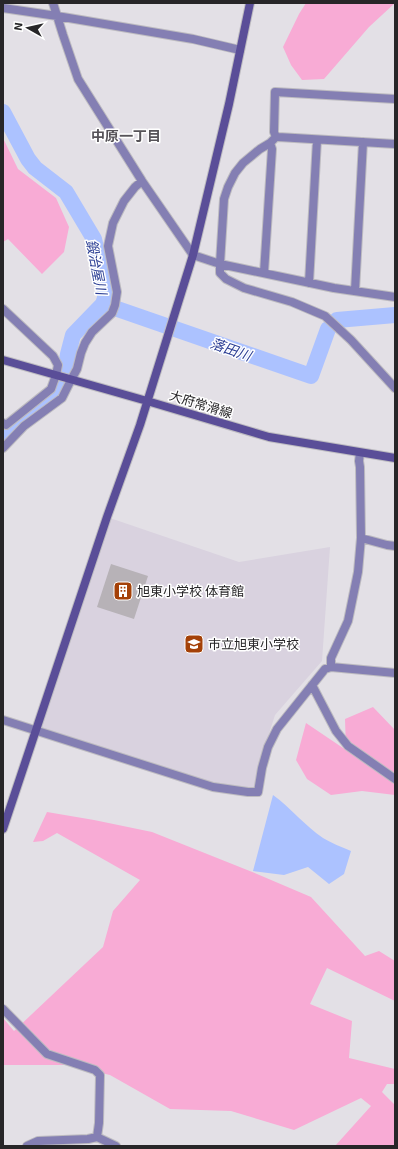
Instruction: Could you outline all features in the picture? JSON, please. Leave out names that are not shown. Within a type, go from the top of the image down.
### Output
[{"type":"street","points":[[53,3],[78,79],[142,181],[192,255],[220,264],[309,283],[395,297]]},
{"type":"street","points":[[3,829],[147,401],[192,255],[228,112],[250,3]]},
{"type":"street","points":[[3,8],[193,39],[240,50]]},
{"type":"street","points":[[264,273],[274,132],[275,92],[395,99]]},
{"type":"street","points":[[395,144],[278,137],[273,140],[243,163],[235,173],[228,187],[224,199],[220,264],[220,273],[226,279],[244,288],[292,302],[325,316],[351,340],[395,388]]},
{"type":"street","points":[[309,283],[318,140]]},
{"type":"street","points":[[355,291],[363,142]]},
{"type":"street","points":[[3,448],[24,426],[62,398],[70,379],[77,370],[85,343],[92,332],[112,313],[117,292],[108,246],[109,240],[113,223],[124,201],[142,181]]},
{"type":"street","points":[[3,309],[53,356],[58,365],[57,375],[51,389],[6,425],[3,423]]},
{"type":"street","name":"大府常滑線","points":[[3,360],[269,437],[395,458]]},
{"type":"street","points":[[331,667],[331,658],[348,621],[358,572],[361,538],[360,453]]},
{"type":"street","points":[[361,538],[395,546]]},
{"type":"street","points":[[3,720],[213,787],[258,792],[262,768],[268,747],[277,729],[325,668],[331,667],[395,673]]},
{"type":"street","points":[[312,685],[336,731],[348,746],[371,764],[395,779]]},
{"type":"street","points":[[3,1009],[47,1054],[95,1070],[100,1076],[99,1123],[97,1137]]},
{"type":"street","points":[[27,1146],[38,1141],[88,1139],[97,1137],[116,1146]]},
{"type":"shaded area","points":[[306,3],[395,3],[369,27],[324,79],[302,80],[291,65],[283,47]]},
{"type":"shaded area","points":[[3,138],[18,169],[56,198],[69,227],[64,252],[42,274],[8,239],[3,242]]},
{"type":"shaded area","name":"市立旭東小学校","points":[[107,517],[239,562],[330,547],[322,661],[275,715],[259,765],[256,787],[252,789],[214,785],[36,730]]},
{"type":"shaded area","points":[[373,707],[395,730],[395,795],[362,791],[331,795],[307,779],[296,760],[306,723],[346,750],[345,719]]},
{"type":"shaded area","points":[[47,812],[152,832],[311,897],[365,956],[379,951],[395,961],[395,1001],[327,968],[310,1004],[352,1021],[349,1058],[395,1069],[395,1084],[387,1084],[382,1092],[395,1105],[395,1146],[335,1146],[371,1106],[361,1098],[294,1130],[231,1111],[170,1109],[110,1075],[67,1065],[3,1065],[3,1018],[14,1031],[103,947],[113,911],[140,880],[57,833],[43,841],[33,842]]},
{"type":"water","points":[[273,795],[323,838],[351,851],[344,874],[329,884],[308,867],[284,875],[253,871]]},
{"type":"building","name":"旭東小学校 体育館","points":[[111,564],[148,576],[134,619],[97,607]]},
{"type":"waterway","name":"鍛治屋川","points":[[3,112],[28,159],[35,168],[66,192],[94,239],[105,289],[103,304],[73,335],[65,372],[54,397],[15,426],[3,438]]},
{"type":"waterway","name":"落田川","points":[[103,304],[311,376],[328,329]]},
{"type":"waterway","name":"落田川","points":[[337,320],[395,315]]},
{"type":"place","name":"旭東小学校 体育館","points":[[123,591]]},
{"type":"place","name":"市立旭東小学校","points":[[194,644]]},
{"type":"district","name":"中原一丁目","points":[[126,135]]}]
